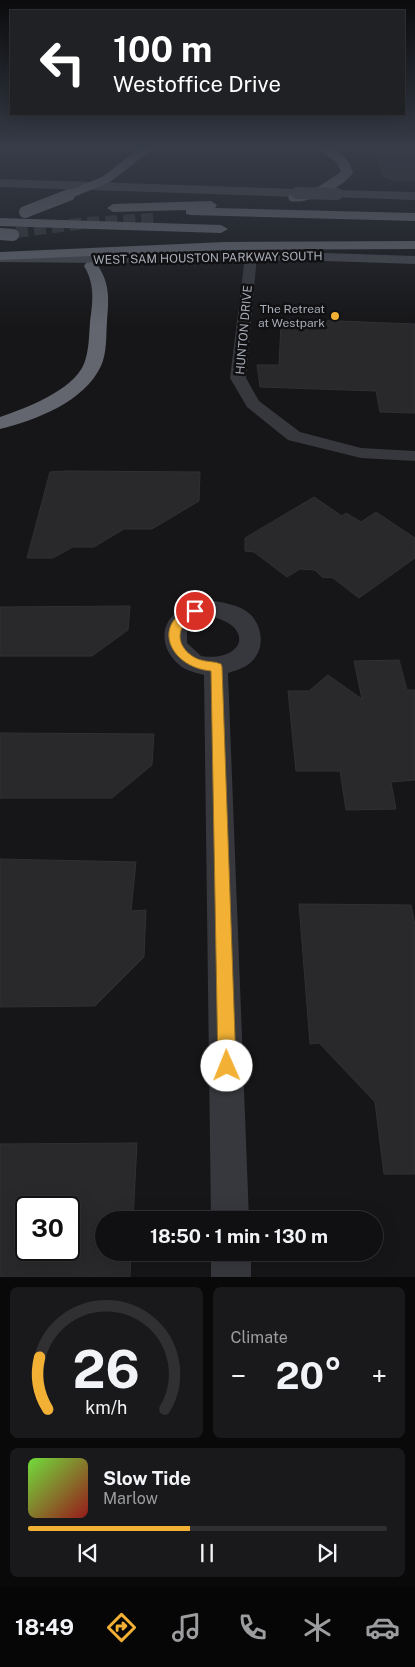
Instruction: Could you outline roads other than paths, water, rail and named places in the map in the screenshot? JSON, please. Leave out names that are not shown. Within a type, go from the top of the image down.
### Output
[{"type":"highway","points":[[0,222],[36,208]]},
{"type":"highway","points":[[122,208],[108,208],[415,217]]},
{"type":"highway","points":[[154,219],[415,224]]},
{"type":"highway","points":[[0,222],[239,229]]},
{"type":"highway","points":[[337,232],[415,234]]},
{"type":"highway","points":[[43,241],[68,249]]},
{"type":"highway","points":[[0,257],[225,246],[415,245]]},
{"type":"highway","points":[[0,423],[21,417],[58,399],[83,380],[92,367],[102,288],[98,276],[91,266]]},
{"type":"main road","name":"WEST SAM HOUSTON PARKWAY SOUTH","points":[[0,257],[103,259],[296,256],[415,260]]},
{"type":"street","name":"HUNTON DRIVE","points":[[251,256],[238,378],[252,404],[294,436],[361,453],[415,456]]},
{"type":"street","points":[[216,667],[230,1211]]},
{"type":"street","points":[[231,1261],[231,1277]]},
{"type":"tunnel","points":[[16,232],[85,223],[154,219]]},
{"type":"place","name":"The Retreat at Westpark","points":[[335,316]]}]
